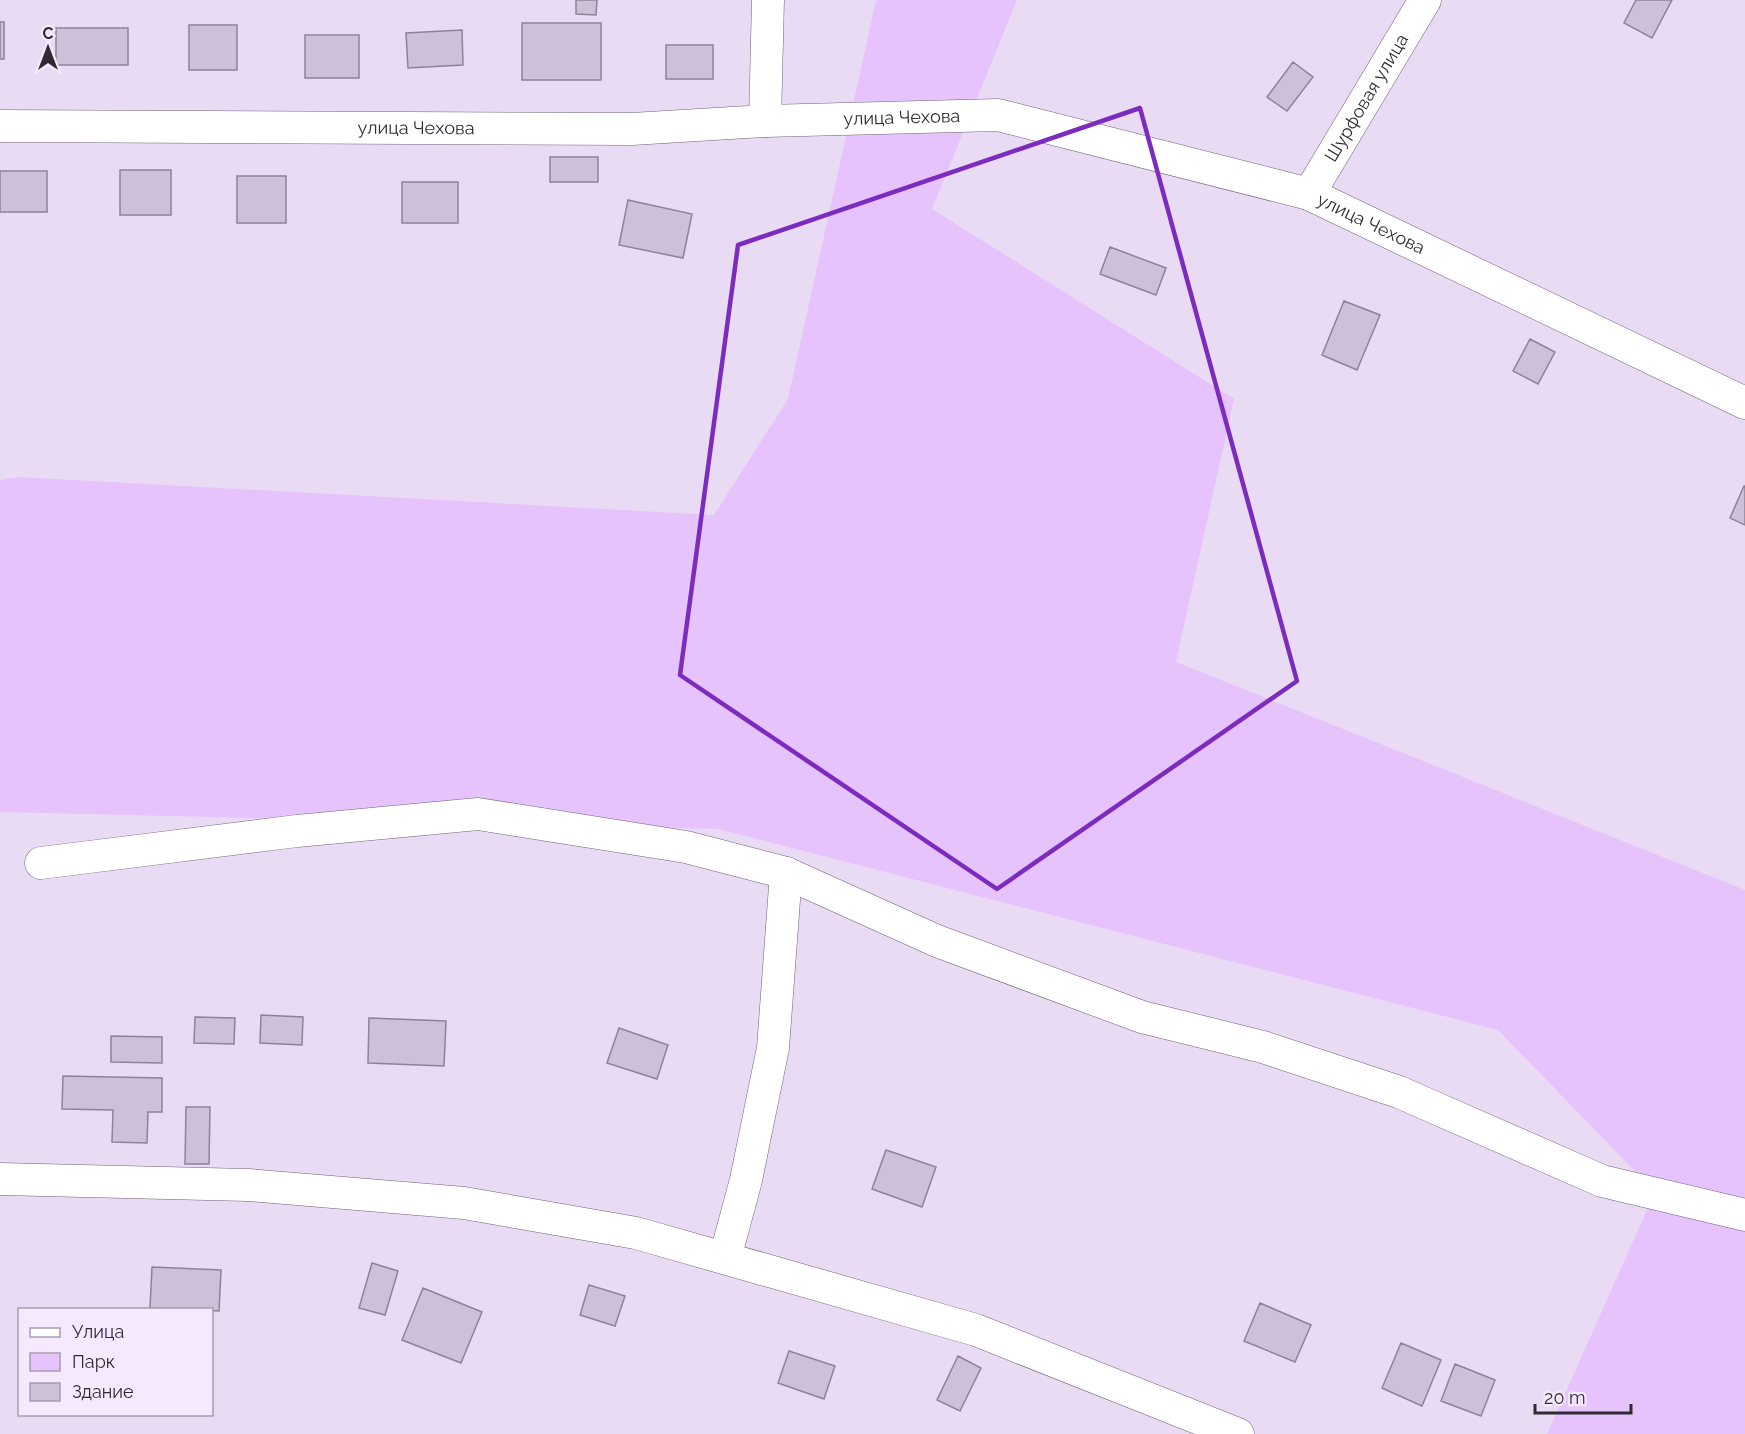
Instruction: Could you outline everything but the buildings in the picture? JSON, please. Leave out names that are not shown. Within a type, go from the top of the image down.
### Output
[{"type":"street","points":[[765,121],[768,0]]},
{"type":"street","name":"Шурфовая улица","points":[[1309,194],[1425,0]]},
{"type":"street","name":"улица Чехова","points":[[0,126],[632,129],[765,121],[998,115],[1309,194],[1745,403]]},
{"type":"street","points":[[42,863],[297,831],[478,814],[686,847],[786,873],[937,941],[1142,1017],[1263,1047],[1399,1092],[1602,1181],[1745,1215]]},
{"type":"street","points":[[725,1258],[746,1180],[773,1048],[786,873]]},
{"type":"street","points":[[0,1179],[248,1185],[464,1203],[636,1233],[976,1330],[1238,1434]]},
{"type":"highlighted area","points":[[1140,108],[1297,681],[997,889],[680,675],[738,245]]},
{"type":"green space","points":[[876,0],[1017,0],[932,209],[1234,399],[1176,662],[1745,890],[1745,1434],[1547,1434],[1655,1192],[1498,1030],[718,829],[0,812],[0,480],[19,477],[714,515],[788,399]]}]
